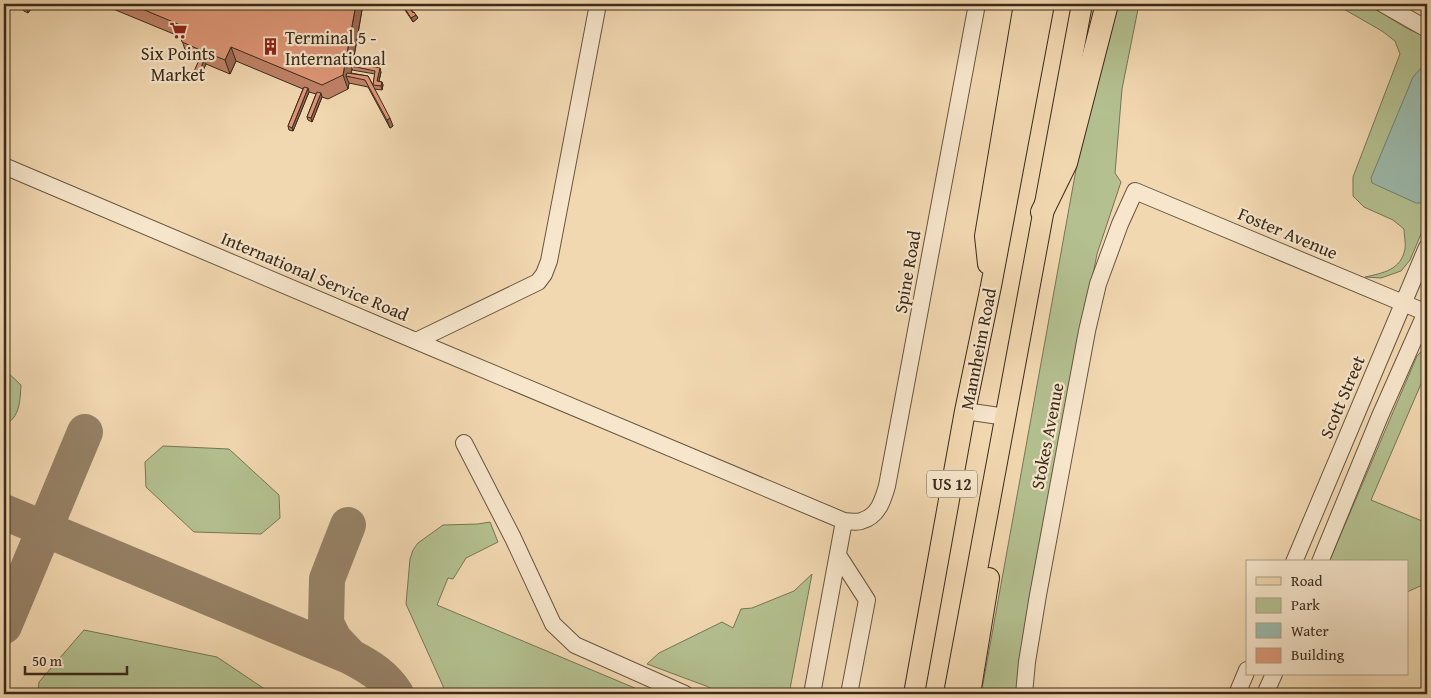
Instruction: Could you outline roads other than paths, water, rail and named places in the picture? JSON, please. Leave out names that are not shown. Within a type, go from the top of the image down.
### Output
[{"type":"highway","points":[[1042,212],[1066,163],[1107,4]]},
{"type":"main road","points":[[991,286],[985,236],[1024,4]]},
{"type":"main road","name":"Mannheim Road","points":[[914,690],[965,411],[991,286],[1044,4]]},
{"type":"main road","name":"US 12","points":[[954,694],[1082,4]]},
{"type":"main road","points":[[970,694],[991,563],[987,513]]},
{"type":"street","name":"International Service Road","points":[[4,166],[416,341],[538,282],[544,274],[549,261],[598,4]]},
{"type":"street","name":"Spine Road","points":[[844,521],[861,521],[872,516],[881,506],[887,486],[977,4]]},
{"type":"street","points":[[1383,4],[1427,29]]},
{"type":"street","name":"Foster Avenue","points":[[1135,191],[1403,304],[1427,312]]},
{"type":"street","name":"Stokes Avenue","points":[[1024,694],[1027,662],[1038,595],[1087,331],[1098,284],[1120,224],[1135,191]]},
{"type":"street","name":"Scott Street","points":[[1295,560],[1427,247]]},
{"type":"street","points":[[1321,560],[1380,416],[1427,312]]},
{"type":"street","points":[[416,341],[844,521],[812,694]]},
{"type":"street","points":[[965,411],[1006,417]]},
{"type":"street","points":[[464,443],[513,538],[553,624],[575,645],[685,694]]},
{"type":"street","points":[[838,555],[867,600],[849,694]]},
{"type":"street","points":[[1237,694],[1246,672]]},
{"type":"street","points":[[1266,694],[1273,676]]},
{"type":"water","points":[[1427,65],[1427,189],[1423,203],[1416,203],[1372,183],[1371,178],[1413,77],[1422,67]]},
{"type":"place","name":"Six Points Market","points":[[178,30]]},
{"type":"place","name":"Terminal 5 - International","points":[[271,47]]}]
